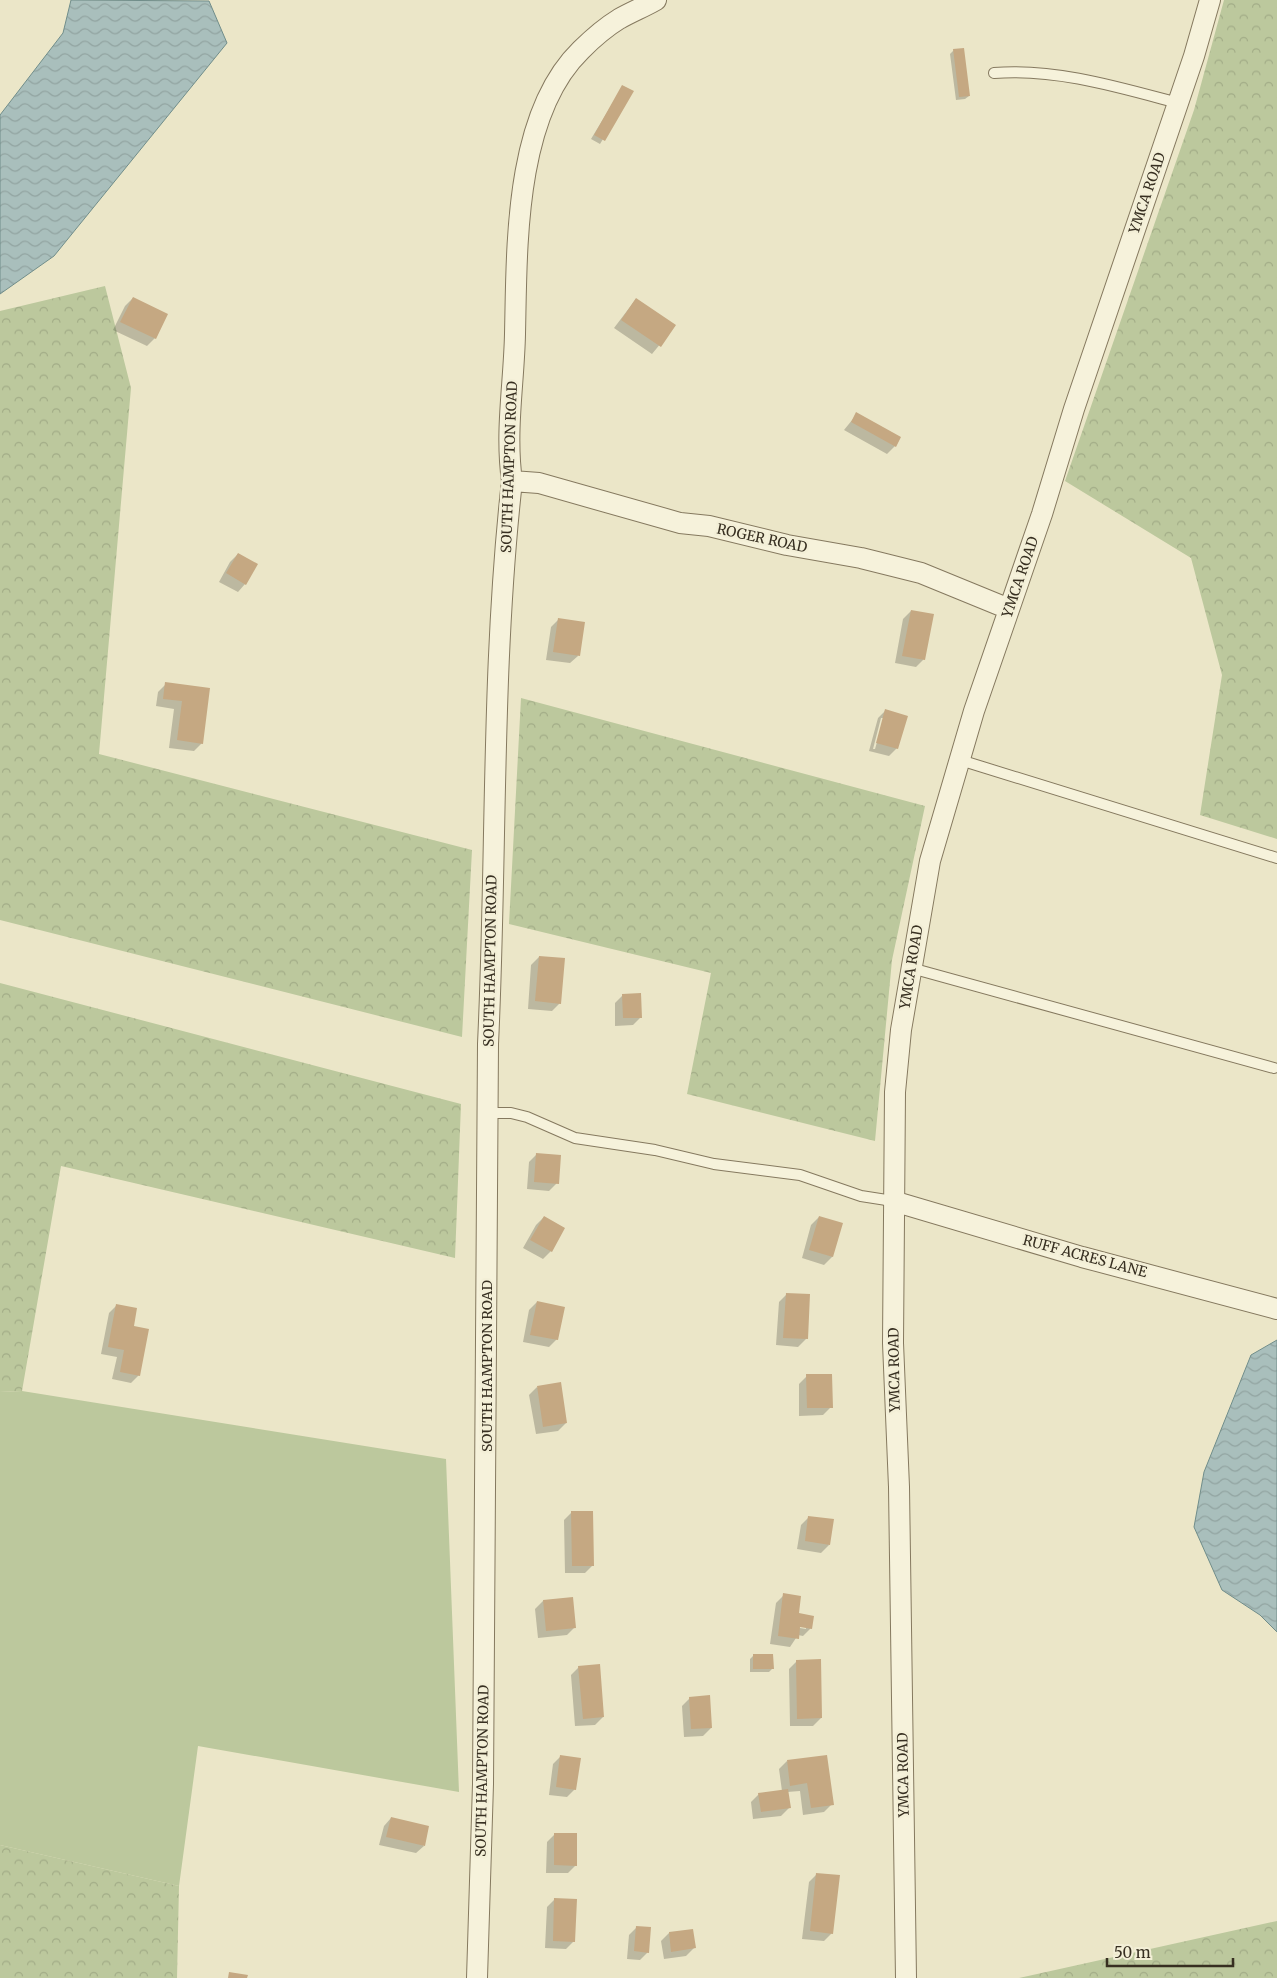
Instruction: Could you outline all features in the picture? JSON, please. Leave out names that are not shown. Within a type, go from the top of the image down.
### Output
[{"type":"street","name":"SOUTH HAMPTON ROAD","points":[[477,1978],[483,1784],[488,1113],[494,762],[498,667],[512,481],[508,457],[521,205],[535,130],[546,102],[580,51],[619,19],[656,0]]},
{"type":"street","name":"YMCA ROAD","points":[[906,1978],[899,1487],[893,1343],[893,1201],[896,1092],[901,1030],[930,861],[974,711],[1042,514],[1074,409],[1178,103],[1210,0]]},
{"type":"street","name":"ROGER ROAD","points":[[512,481],[539,483],[680,522],[709,526],[787,546],[851,556],[921,573],[1009,609]]},
{"type":"street","name":"RUFF ACRES LANE","points":[[893,1201],[1082,1257],[1277,1309]]},
{"type":"lane","points":[[994,73],[1017,71],[1054,75],[1178,103]]},
{"type":"lane","points":[[960,760],[1277,858]]},
{"type":"lane","points":[[911,968],[1274,1068]]},
{"type":"lane","points":[[488,1113],[511,1113],[527,1116],[575,1138],[654,1150],[714,1164],[800,1175],[861,1196],[893,1201]]},
{"type":"green space","points":[[1224,0],[1277,0],[1277,839],[1200,815],[1222,675],[1191,558],[1065,481],[1194,110]]},
{"type":"green space","points":[[105,286],[131,388],[99,754],[472,850],[462,1037],[0,920],[0,311]]},
{"type":"green space","points":[[521,698],[925,806],[892,960],[875,1141],[687,1094],[711,973],[509,924]]},
{"type":"green space","points":[[0,983],[461,1104],[455,1258],[61,1166],[22,1391],[0,1392]]},
{"type":"green space","points":[[22,1391],[446,1459],[459,1792],[198,1746],[179,1886],[0,1845],[0,1392]]},
{"type":"green space","points":[[0,1845],[179,1886],[177,1978],[0,1978]]},
{"type":"green space","points":[[1277,1921],[1277,1978],[1019,1978]]},
{"type":"water","points":[[71,0],[209,1],[227,43],[54,256],[0,294],[0,115],[63,33]]},
{"type":"water","points":[[1277,1340],[1277,1632],[1260,1615],[1222,1590],[1194,1527],[1204,1472],[1251,1355]]},
{"type":"building","points":[[964,48],[970,96],[959,97],[953,49]]},
{"type":"building","points":[[622,85],[634,91],[605,141],[594,135]]},
{"type":"building","points":[[133,297],[168,314],[156,339],[120,322]]},
{"type":"building","points":[[636,298],[676,325],[661,347],[621,320]]},
{"type":"building","points":[[856,412],[901,437],[896,447],[851,422]]},
{"type":"building","points":[[238,553],[258,564],[246,585],[226,573]]},
{"type":"building","points":[[911,610],[934,614],[925,660],[902,656]]},
{"type":"building","points":[[558,618],[585,622],[580,656],[553,652]]},
{"type":"building","points":[[165,682],[210,688],[203,744],[177,740],[182,701],[163,699]]},
{"type":"building","points":[[885,709],[908,716],[898,749],[876,743]]},
{"type":"building","points":[[539,956],[565,958],[561,1004],[535,1001]]},
{"type":"building","points":[[641,993],[642,1018],[623,1018],[622,994]]},
{"type":"building","points":[[536,1153],[561,1155],[559,1184],[534,1182]]},
{"type":"building","points":[[544,1216],[565,1228],[552,1252],[530,1240]]},
{"type":"building","points":[[819,1216],[843,1223],[833,1257],[809,1250]]},
{"type":"building","points":[[786,1293],[810,1294],[808,1339],[783,1338]]},
{"type":"building","points":[[537,1301],[565,1307],[558,1340],[530,1335]]},
{"type":"building","points":[[116,1304],[137,1308],[134,1326],[149,1329],[140,1376],[120,1372],[124,1350],[108,1347]]},
{"type":"building","points":[[806,1374],[832,1374],[833,1408],[807,1408]]},
{"type":"building","points":[[561,1382],[567,1423],[543,1427],[537,1386]]},
{"type":"building","points":[[571,1511],[593,1511],[594,1566],[572,1566]]},
{"type":"building","points":[[808,1516],[834,1519],[830,1545],[805,1541]]},
{"type":"building","points":[[783,1593],[801,1596],[799,1613],[814,1616],[812,1629],[800,1627],[799,1639],[778,1636]]},
{"type":"building","points":[[573,1597],[576,1628],[546,1631],[543,1600]]},
{"type":"building","points":[[753,1654],[773,1654],[774,1669],[753,1669]]},
{"type":"building","points":[[821,1659],[822,1718],[797,1719],[796,1660]]},
{"type":"building","points":[[600,1664],[604,1717],[583,1719],[578,1666]]},
{"type":"building","points":[[710,1695],[712,1728],[691,1729],[689,1697]]},
{"type":"building","points":[[560,1755],[581,1758],[576,1790],[556,1787]]},
{"type":"building","points":[[827,1755],[834,1805],[811,1808],[807,1783],[790,1786],[787,1760]]},
{"type":"building","points":[[788,1789],[791,1808],[761,1812],[758,1793]]},
{"type":"building","points":[[391,1817],[429,1826],[425,1846],[386,1837]]},
{"type":"building","points":[[554,1833],[577,1833],[577,1866],[554,1865]]},
{"type":"building","points":[[816,1873],[840,1875],[833,1934],[810,1931]]},
{"type":"building","points":[[554,1898],[577,1899],[575,1942],[553,1941]]},
{"type":"building","points":[[636,1926],[651,1927],[649,1953],[634,1951]]},
{"type":"building","points":[[693,1929],[696,1948],[671,1952],[669,1932]]},
{"type":"building","points":[[229,1972],[248,1975],[247,1978],[228,1978]]}]
